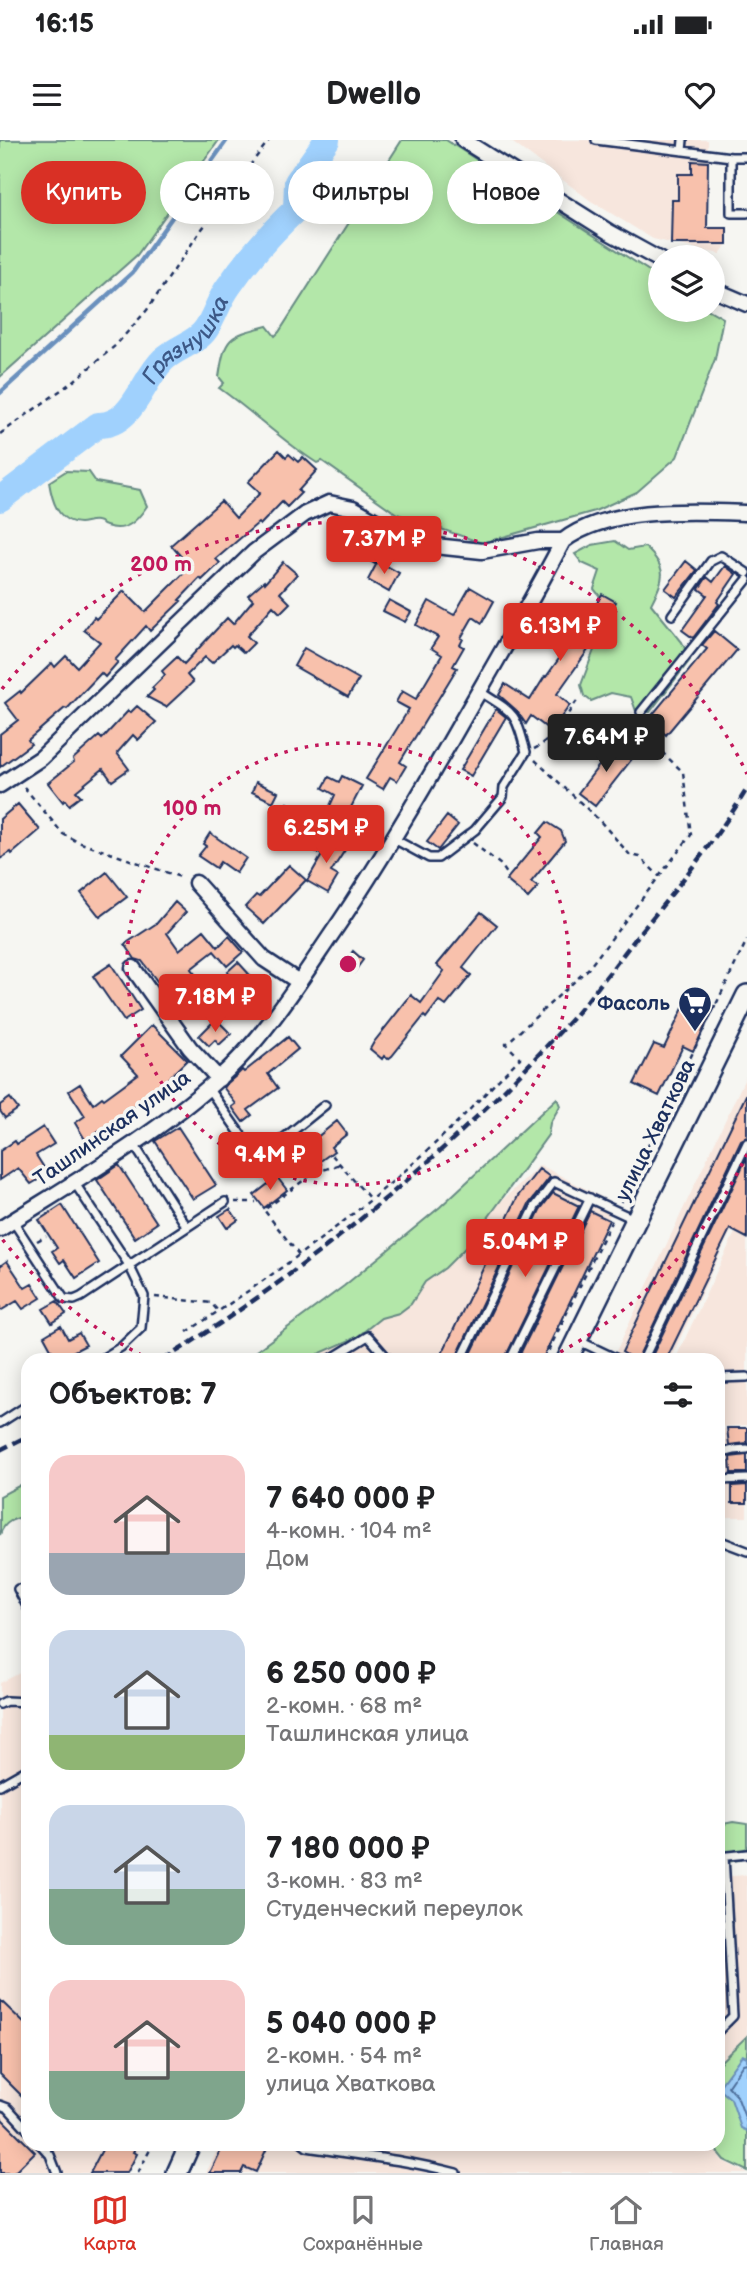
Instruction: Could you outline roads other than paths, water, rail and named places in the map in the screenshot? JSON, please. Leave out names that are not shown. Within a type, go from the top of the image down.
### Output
[{"type":"main road","name":"улица Хваткова","points":[[570,1353],[747,995]]},
{"type":"main road","points":[[177,2173],[187,2151]]},
{"type":"street","points":[[463,140],[609,232],[648,253]]},
{"type":"street","points":[[725,295],[747,304]]},
{"type":"street","points":[[0,785],[41,758],[254,552],[305,514],[328,503],[353,508],[416,544],[482,551],[538,541],[563,541],[575,531],[607,521],[679,510],[747,513]]},
{"type":"street","name":"Ташлинская улица","points":[[6,1225],[133,1143],[213,1084],[263,1032],[393,839],[515,632],[563,541]]},
{"type":"street","points":[[196,883],[264,959],[299,982]]},
{"type":"street","points":[[133,968],[213,1084]]},
{"type":"lane","points":[[596,140],[731,157],[747,156]]},
{"type":"lane","points":[[682,151],[683,140]]},
{"type":"lane","points":[[731,157],[731,213],[747,213]]},
{"type":"lane","points":[[672,615],[711,561],[721,556],[747,573]]},
{"type":"lane","points":[[640,712],[747,580]]},
{"type":"lane","points":[[393,839],[429,859],[438,858],[475,830],[503,797],[504,787],[526,752],[512,712],[479,691]]},
{"type":"lane","points":[[213,1084],[258,1159],[325,1105]]},
{"type":"lane","points":[[133,1143],[187,1227]]},
{"type":"lane","points":[[646,1353],[747,1143]]},
{"type":"lane","points":[[74,1182],[130,1265],[144,1296],[141,1328],[111,1353]]},
{"type":"lane","points":[[464,1353],[535,1207],[554,1182],[636,1220]]},
{"type":"lane","points":[[513,1353],[590,1198]]},
{"type":"lane","points":[[6,1225],[64,1299],[74,1300],[225,1202]]},
{"type":"lane","points":[[340,1353],[368,1336],[382,1353]]},
{"type":"lane","points":[[577,1340],[604,1353]]},
{"type":"lane","points":[[725,1378],[747,1377]]},
{"type":"lane","points":[[0,1423],[21,1410]]},
{"type":"lane","points":[[725,1452],[747,1449]]},
{"type":"lane","points":[[725,1479],[747,1479]]},
{"type":"lane","points":[[725,1543],[747,1551]]},
{"type":"lane","points":[[18,1589],[21,1595]]},
{"type":"lane","points":[[0,1704],[6,1701],[21,1702]]},
{"type":"lane","points":[[0,1785],[21,1773]]},
{"type":"lane","points":[[725,1856],[747,1854]]},
{"type":"lane","points":[[725,1895],[733,2016],[725,2024]]},
{"type":"lane","points":[[0,2105],[8,2108],[21,2122]]},
{"type":"lane","points":[[46,2151],[57,2173]]},
{"type":"lane","points":[[333,2151],[411,2161],[456,2173]]},
{"type":"water","points":[[742,2055],[747,2057],[747,2131],[741,2128],[731,2099],[725,2094],[725,2078]]},
{"type":"waterway","points":[[0,393],[133,272],[227,140]]},
{"type":"waterway","name":"Грязнушка","points":[[0,499],[98,425],[120,418],[136,400],[163,360],[202,334],[236,276],[296,209],[297,182],[327,140]]},
{"type":"railway","points":[[174,1353],[271,1288],[324,1248],[426,1163],[522,1072],[584,1004],[694,865],[747,789]]},
{"type":"railway","points":[[0,1450],[21,1440]]},
{"type":"place","name":"Фасоль","points":[[695,1033]]}]
